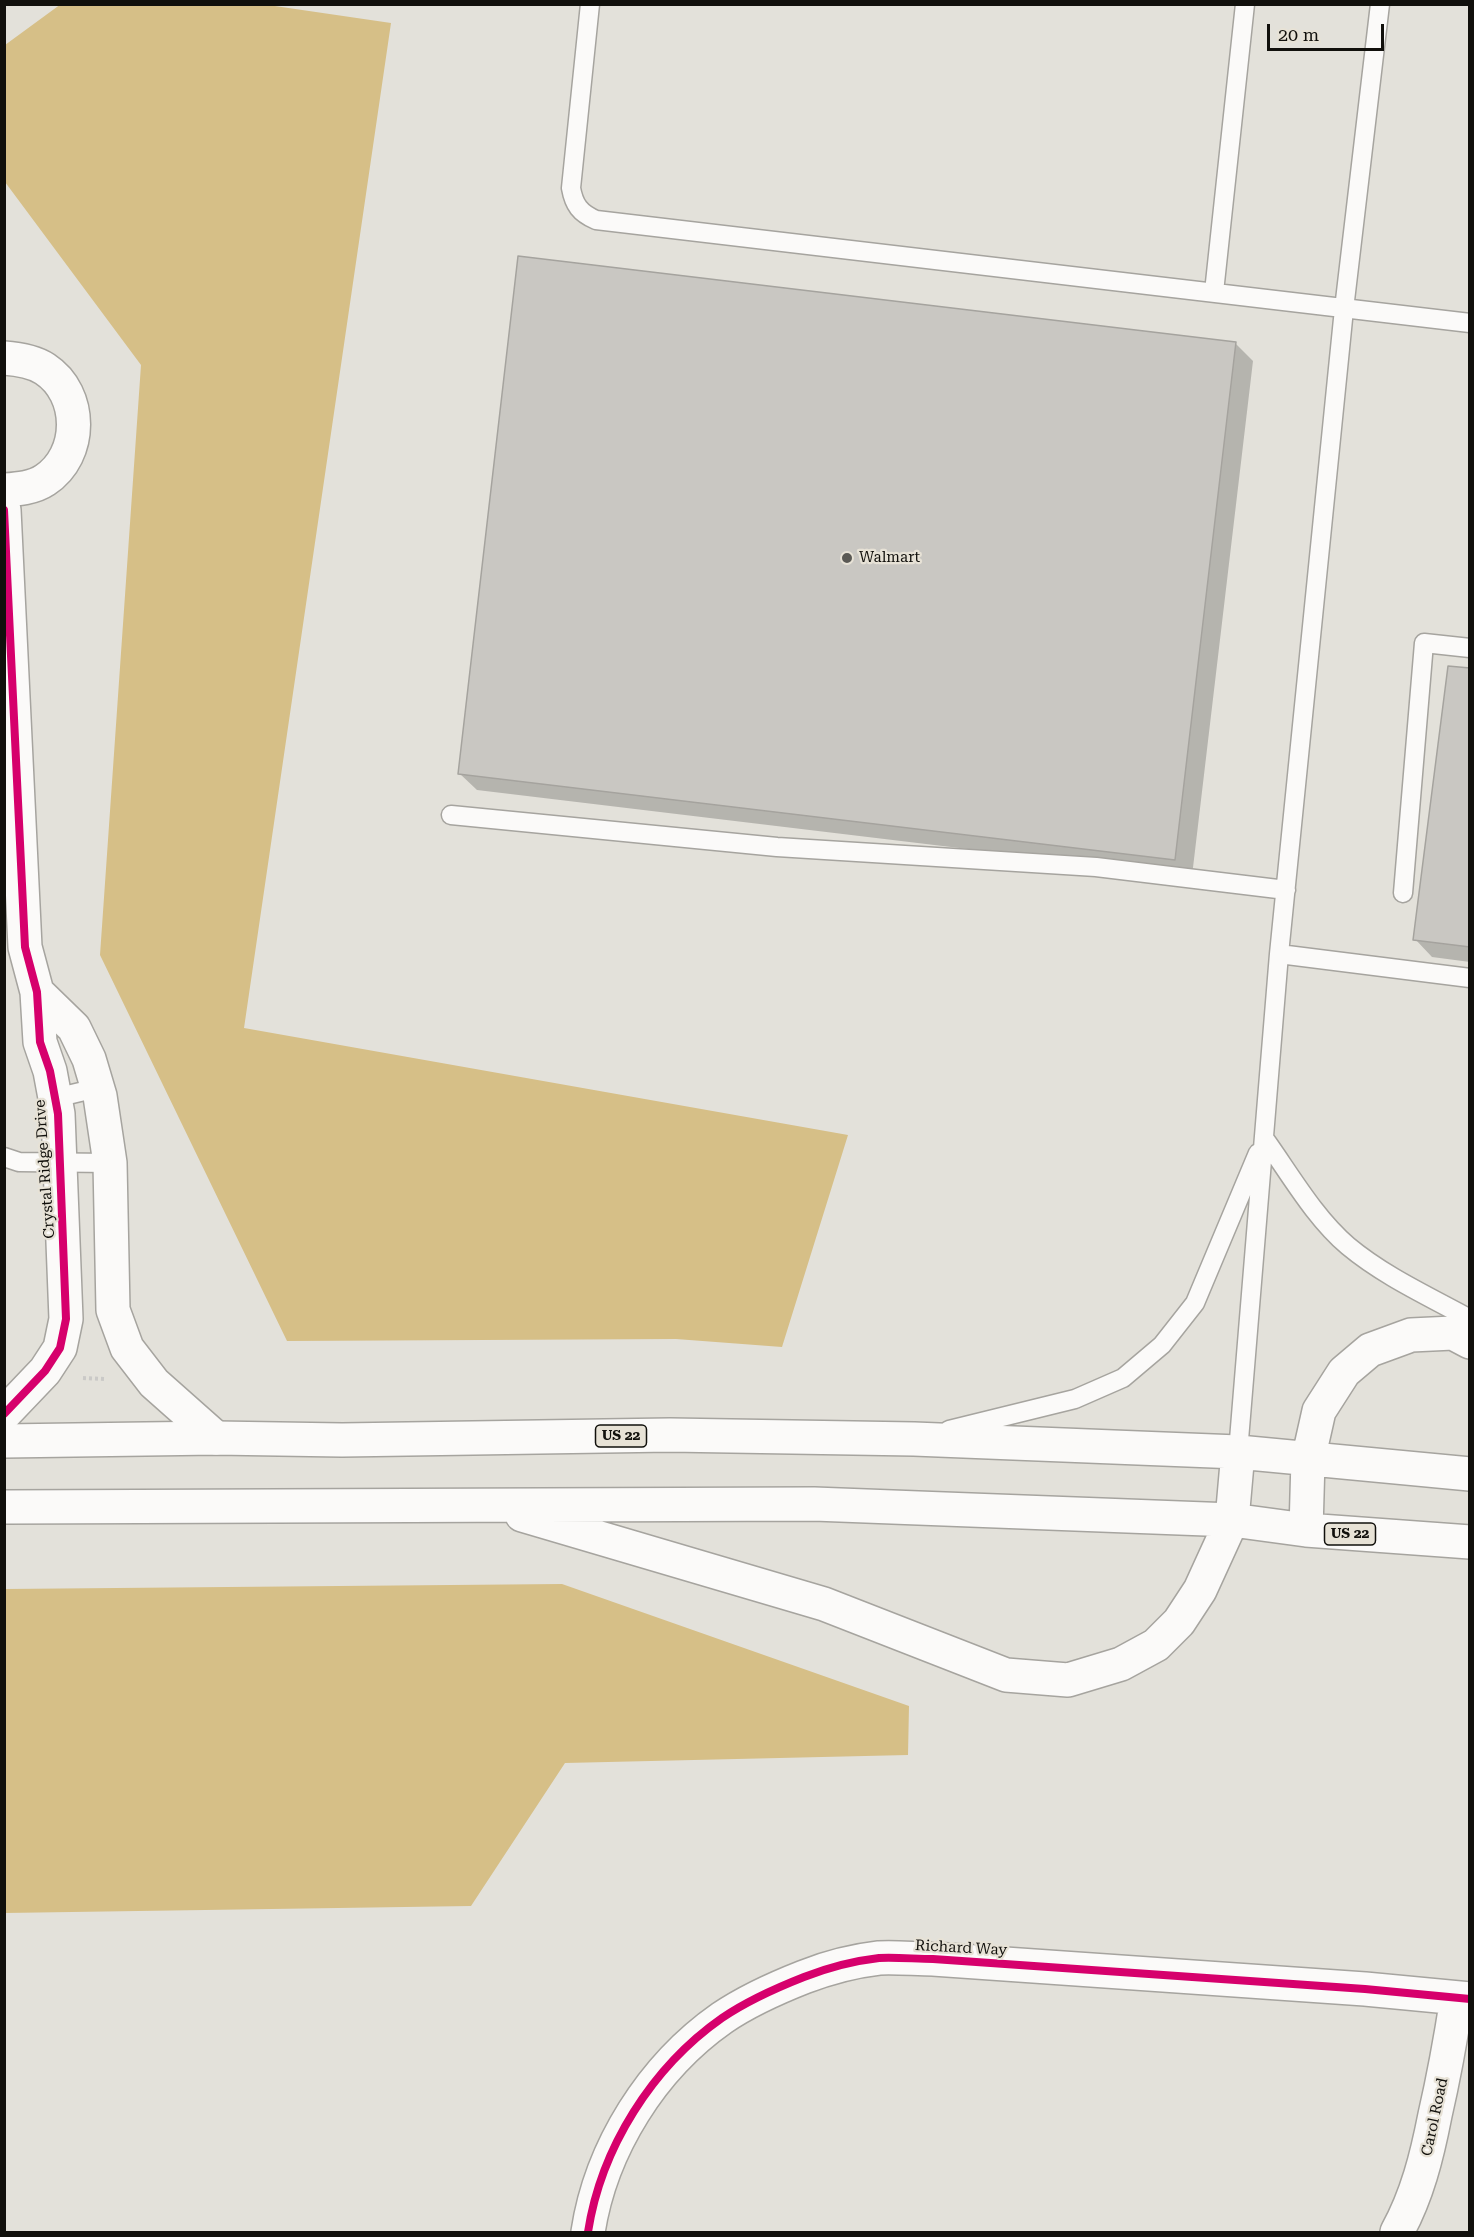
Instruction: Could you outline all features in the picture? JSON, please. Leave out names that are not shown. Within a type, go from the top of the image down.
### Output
[{"type":"main road","points":[[4,358],[24,360],[45,369],[61,384],[72,404],[74,426],[70,449],[60,467],[44,481],[25,489],[4,490]]},
{"type":"main road","name":"Crystal Ridge Drive","points":[[4,510],[11,778],[25,947],[37,992],[40,1042],[50,1071],[55,1098],[61,1162],[66,1319],[60,1348],[45,1371],[4,1414]]},
{"type":"main road","points":[[37,992],[74,1028],[89,1059],[97,1088],[110,1163],[112,1310],[127,1348],[154,1383],[216,1438]]},
{"type":"main road","points":[[1306,1530],[1308,1460],[1319,1411],[1344,1372],[1370,1350],[1411,1335],[1453,1333],[1470,1342]]},
{"type":"main road","name":"US 22","points":[[4,1441],[216,1438],[342,1440],[670,1435],[914,1439],[1238,1452],[1470,1474]]},
{"type":"main road","points":[[489,1505],[824,1604],[1006,1675],[1068,1680],[1121,1664],[1156,1645],[1179,1622],[1200,1590],[1232,1520],[1238,1452]]},
{"type":"main road","name":"US 22","points":[[4,1507],[814,1504],[1232,1520],[1306,1530],[1470,1542]]},
{"type":"main road","name":"Richard Way","points":[[588,2232],[604,2169],[634,2110],[676,2058],[722,2018],[774,1989],[826,1969],[879,1958],[933,1959],[1365,1989],[1463,1999]]},
{"type":"main road","name":"Carol Road","points":[[1397,2232],[1406,2217],[1425,2164],[1448,2055],[1463,1999]]},
{"type":"lane","points":[[590,4],[571,188],[576,207],[590,218],[1470,323]]},
{"type":"lane","points":[[1214,292],[1245,4]]},
{"type":"lane","points":[[1238,1452],[1279,954],[1344,309],[1380,4]]},
{"type":"lane","points":[[1404,892],[1424,644],[1470,648]]},
{"type":"lane","points":[[452,814],[777,847],[1096,867],[1286,890]]},
{"type":"lane","points":[[1279,954],[1470,978]]},
{"type":"lane","points":[[55,1098],[97,1088]]},
{"type":"lane","points":[[1264,1138],[1318,1214],[1347,1245],[1380,1269],[1470,1319]]},
{"type":"lane","points":[[914,1439],[1075,1399],[1124,1378],[1142,1363],[1162,1345],[1196,1303],[1264,1138]]},
{"type":"lane","points":[[4,1157],[19,1162],[110,1163]]},
{"type":"shaded area","points":[[61,4],[268,5],[391,23],[244,1028],[848,1135],[782,1347],[676,1339],[287,1341],[100,955],[141,365],[5,182],[5,45]]},
{"type":"shaded area","points":[[562,1584],[909,1706],[908,1755],[565,1763],[471,1906],[5,1913],[5,1589]]},
{"type":"building","name":"Walmart","points":[[518,256],[1236,342],[1175,860],[458,774]]},
{"type":"building","points":[[1448,666],[1470,668],[1470,947],[1413,940]]},
{"type":"cycle path","points":[[4,510],[25,947],[37,992],[40,1042],[50,1071],[58,1114],[66,1319],[60,1348],[45,1371],[4,1414]]},
{"type":"cycle path","points":[[588,2232],[605,2170],[618,2140],[652,2085],[673,2060],[722,2018],[741,2006],[793,1981],[840,1965],[879,1958],[933,1959],[1365,1989],[1470,1999]]},
{"type":"place","name":"Walmart","points":[[847,558]]}]
